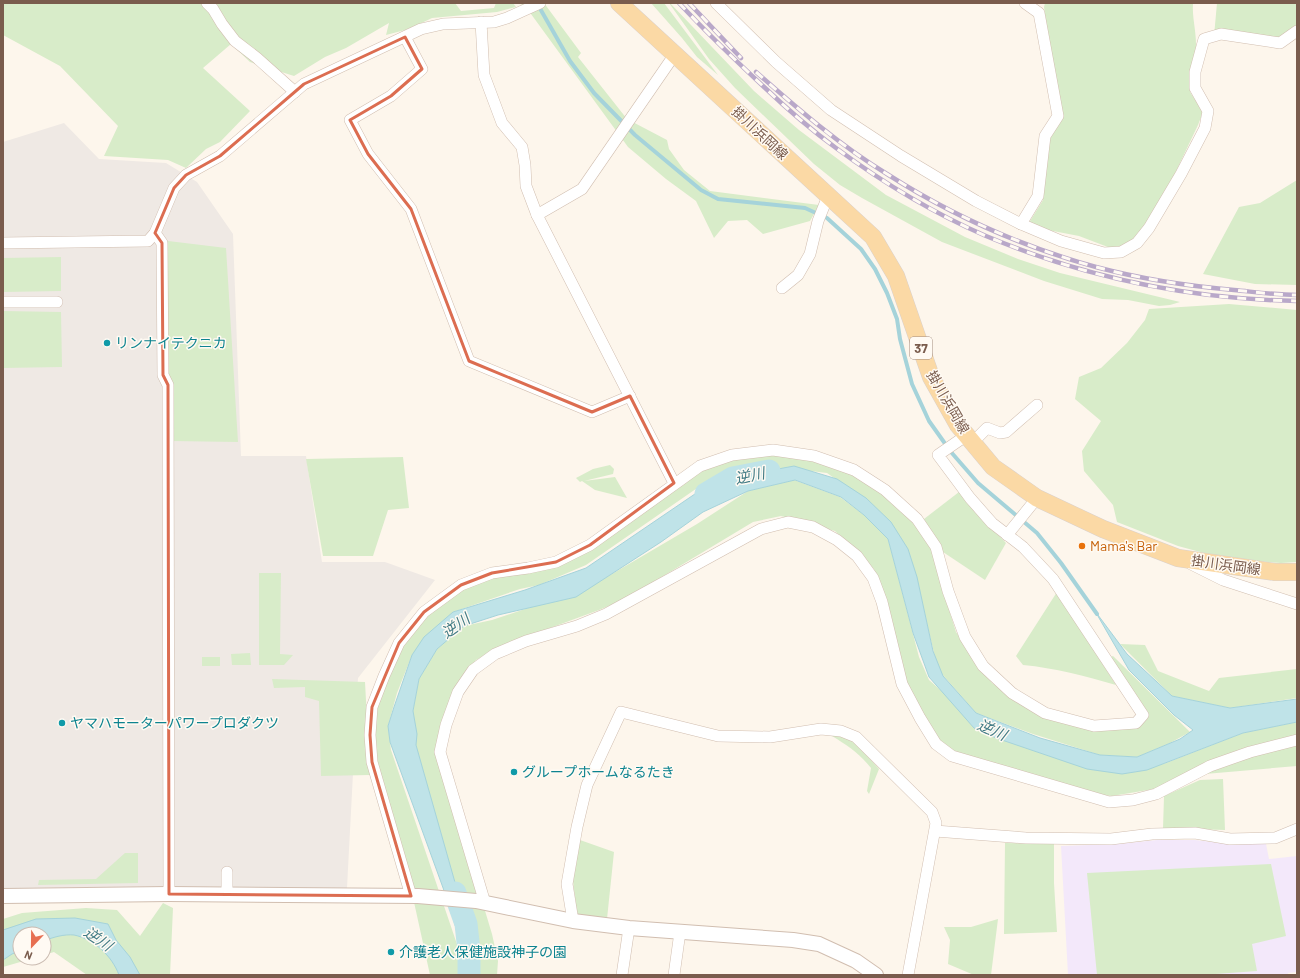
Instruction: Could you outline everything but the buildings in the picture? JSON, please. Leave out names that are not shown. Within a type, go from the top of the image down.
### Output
[{"type":"main road","name":"掛川浜岡線","points":[[619,3],[675,54],[826,201],[873,237],[896,276],[930,377],[965,440],[1032,504],[1178,558],[1275,572],[1297,572]]},
{"type":"street","points":[[207,3],[213,9],[235,41],[257,58],[295,92]]},
{"type":"street","points":[[3,243],[148,241],[155,233],[174,188],[186,175],[220,156],[304,84],[421,30],[443,24],[494,22],[507,18],[540,3]]},
{"type":"street","points":[[716,3],[776,62],[831,110],[901,156],[969,197],[1021,224],[1061,241],[1104,253],[1121,252],[1137,243],[1153,221],[1205,128],[1208,111],[1195,88],[1195,72],[1204,39],[1220,34],[1280,43],[1297,31]]},
{"type":"street","points":[[1021,224],[1038,196],[1046,136],[1058,116],[1039,13],[1025,3]]},
{"type":"street","points":[[480,22],[484,75],[502,123],[522,147],[526,186],[536,215],[674,483]]},
{"type":"street","points":[[405,37],[422,69],[391,96],[350,120],[368,154],[411,209],[469,361],[592,412],[630,396]]},
{"type":"street","points":[[536,215],[582,189],[675,54]]},
{"type":"street","points":[[782,288],[798,275],[810,254],[818,221],[826,201]]},
{"type":"street","points":[[155,233],[162,243],[163,375],[168,386],[169,894]]},
{"type":"street","points":[[3,302],[57,302]]},
{"type":"street","points":[[414,896],[372,762],[370,735],[372,707],[399,643],[424,612],[461,585],[492,573],[556,562],[590,545],[674,483],[700,466],[732,455],[772,450],[814,456],[854,470],[885,490],[917,519],[936,548],[948,591],[965,637],[983,666],[1012,693],[1045,713],[1094,726],[1136,723],[1143,715],[1053,579],[1010,531],[992,523],[970,498],[938,455],[986,428],[1000,433],[1006,432],[1037,405]]},
{"type":"street","points":[[1010,531],[1032,504]]},
{"type":"street","points":[[480,902],[440,752],[446,725],[458,692],[473,670],[495,654],[526,641],[577,626],[606,614],[761,529],[788,522],[813,527],[837,540],[857,556],[873,578],[882,602],[902,684],[936,744],[952,756],[1109,802],[1133,800],[1156,794],[1210,766],[1250,752],[1297,740]]},
{"type":"street","points":[[1178,558],[1223,580],[1297,604]]},
{"type":"street","points":[[573,921],[567,884],[577,827],[587,785],[621,712],[718,736],[770,737],[821,729],[841,730],[856,737],[932,812],[936,823],[908,975]]},
{"type":"street","points":[[935,831],[1026,838],[1111,839],[1152,834],[1196,833],[1230,839],[1274,838],[1297,829]]},
{"type":"street","points":[[227,872],[227,894]]},
{"type":"street","points":[[3,896],[169,894],[414,896],[480,902],[573,921],[629,928],[794,940],[819,944],[856,961],[876,975]]},
{"type":"street","points":[[622,975],[629,928]]},
{"type":"street","points":[[674,975],[680,932]]},
{"type":"highlighted area","points":[[405,37],[422,69],[391,96],[350,120],[368,154],[411,209],[469,361],[592,412],[630,396],[674,483],[590,545],[556,562],[492,573],[461,585],[424,612],[399,643],[372,707],[370,735],[372,762],[411,896],[169,894],[168,385],[163,375],[162,243],[155,233],[174,188],[186,175],[220,156],[304,84]]},
{"type":"shaded area","points":[[64,123],[99,159],[166,163],[197,182],[233,234],[241,456],[306,456],[322,562],[385,562],[435,580],[358,678],[347,888],[3,891],[3,142]]},
{"type":"shaded area","points":[[1157,840],[1195,840],[1230,844],[1266,844],[1269,859],[1297,856],[1297,972],[1288,973],[1288,975],[1068,975],[1061,846],[1118,844]]},
{"type":"green space","points":[[3,3],[455,3],[461,11],[494,8],[496,3],[513,3],[516,7],[497,12],[432,18],[409,29],[386,35],[389,23],[346,48],[325,57],[294,76],[250,62],[231,44],[203,68],[250,111],[220,142],[206,149],[186,168],[168,160],[104,156],[118,126],[60,66],[3,35]]},
{"type":"green space","points":[[520,3],[544,3],[581,53],[578,57],[627,119],[667,140],[669,149],[684,170],[710,191],[819,205],[810,221],[763,234],[747,220],[728,221],[714,238],[696,201],[666,179],[628,147],[531,14]]},
{"type":"green space","points":[[651,3],[664,3],[718,75],[697,57]]},
{"type":"green space","points":[[669,3],[754,91],[799,130],[886,195],[965,237],[1018,259],[1060,273],[1180,302],[1159,306],[1128,300],[1102,299],[1044,281],[942,242],[862,198],[840,185],[814,164],[735,88],[709,59]]},
{"type":"green space","points":[[1045,3],[1193,3],[1196,50],[1193,80],[1190,92],[1203,112],[1149,228],[1121,252],[1079,236],[1027,226],[1043,200],[1045,136],[1058,116],[1044,7]]},
{"type":"green space","points":[[1217,3],[1297,3],[1297,31],[1280,43],[1214,36]]},
{"type":"green space","points":[[1297,180],[1297,285],[1255,284],[1203,274],[1239,207],[1260,203]]},
{"type":"green space","points":[[160,240],[226,248],[238,442],[171,441]]},
{"type":"green space","points":[[61,257],[61,291],[3,292],[3,258]]},
{"type":"green space","points":[[1229,304],[1297,310],[1297,562],[1281,563],[1226,559],[1178,546],[1117,522],[1113,505],[1084,471],[1082,451],[1101,421],[1075,399],[1079,377],[1101,368],[1127,343],[1145,320],[1149,309]]},
{"type":"green space","points":[[3,311],[61,312],[62,367],[3,368]]},
{"type":"green space","points":[[764,455],[800,457],[849,471],[867,480],[915,521],[933,549],[945,597],[956,632],[992,683],[1045,717],[1091,730],[1147,714],[1106,659],[1113,656],[1190,732],[1170,743],[1137,757],[1100,755],[1033,734],[976,713],[941,673],[935,657],[924,611],[874,506],[827,473],[786,468],[703,484],[586,565],[539,585],[520,589],[453,612],[412,655],[397,693],[388,726],[391,750],[461,956],[461,961],[463,953],[416,745],[413,711],[419,679],[437,649],[464,626],[492,620],[531,607],[571,598],[697,524],[748,491],[794,480],[840,497],[864,515],[888,539],[919,657],[929,680],[945,694],[974,728],[1134,772],[1166,763],[1243,733],[1297,722],[1297,738],[1154,789],[1112,796],[1075,792],[952,756],[932,738],[905,680],[874,569],[835,531],[781,516],[753,522],[625,599],[504,645],[476,660],[456,688],[437,751],[492,934],[498,961],[497,975],[430,975],[412,893],[375,763],[374,706],[400,644],[421,618],[465,586],[494,577],[554,566],[699,473],[721,461]]},
{"type":"green space","points":[[403,457],[409,508],[388,510],[373,556],[323,556],[306,459]]},
{"type":"green space","points":[[610,465],[614,469],[613,474],[584,481],[615,477],[627,498],[595,490],[582,481],[580,482],[576,478],[593,469]]},
{"type":"green space","points":[[959,492],[1006,543],[985,580],[943,552],[924,519]]},
{"type":"green space","points":[[259,573],[281,573],[280,654],[293,655],[284,665],[259,665]]},
{"type":"green space","points":[[1057,592],[1116,685],[1093,678],[1047,668],[1023,665],[1016,656]]},
{"type":"green space","points":[[1120,644],[1145,645],[1158,671],[1209,691],[1219,678],[1297,669],[1297,698],[1230,708],[1172,696]]},
{"type":"green space","points":[[250,653],[251,665],[232,665],[231,654]]},
{"type":"green space","points":[[202,657],[220,657],[220,666],[202,666]]},
{"type":"green space","points":[[272,679],[365,682],[370,775],[321,776],[319,701],[305,697],[305,687],[274,688]]},
{"type":"green space","points":[[836,733],[853,740],[879,769],[869,794],[867,791],[871,768],[853,750],[832,736]]},
{"type":"green space","points":[[1291,741],[1297,741],[1297,766],[1205,774]]},
{"type":"green space","points":[[1223,779],[1225,830],[1163,828],[1164,796],[1200,780]]},
{"type":"green space","points":[[580,840],[614,852],[607,919],[577,915],[573,881]]},
{"type":"green space","points":[[1005,843],[1054,844],[1054,883],[1057,932],[1004,934]]},
{"type":"green space","points":[[125,853],[138,853],[138,883],[38,885],[39,880],[96,879]]},
{"type":"green space","points":[[1271,864],[1286,936],[1252,944],[1257,971],[1202,975],[1097,975],[1087,873]]},
{"type":"green space","points":[[163,903],[173,908],[170,975],[87,975],[54,952],[52,953],[52,926],[12,926],[12,964],[3,967],[3,919],[22,913],[86,908],[117,910],[140,936]]},
{"type":"green space","points":[[998,919],[991,975],[974,975],[948,964],[950,940],[944,927],[971,927]]},
{"type":"water","points":[[794,466],[837,479],[866,498],[891,522],[908,549],[917,577],[933,651],[943,676],[976,713],[1040,738],[1100,755],[1137,757],[1180,739],[1193,730],[1174,715],[1129,670],[1095,611],[1127,654],[1172,696],[1230,708],[1297,699],[1297,722],[1243,733],[1147,770],[1122,774],[1087,769],[996,738],[974,728],[929,677],[913,633],[888,539],[864,515],[841,497],[795,480],[748,491],[703,512],[661,542],[576,597],[498,615],[464,626],[437,649],[419,679],[413,711],[417,734],[416,745],[462,907],[476,973],[476,975],[461,975],[463,953],[450,907],[390,742],[388,726],[412,655],[424,637],[453,612],[525,590],[586,568],[714,481]]},
{"type":"water","points":[[75,918],[108,924],[116,940],[130,957],[140,975],[119,975],[112,961],[101,949],[95,944],[81,937],[67,935],[52,938],[52,926],[15,926],[36,919]]},
{"type":"water","points":[[12,927],[12,954],[3,960],[3,930]]},
{"type":"waterway","points":[[538,5],[570,61],[594,93],[635,135],[701,190],[718,199],[805,208],[827,218],[861,249],[875,269],[887,293],[897,319],[900,339],[912,384],[929,421],[951,452],[978,483],[1037,533],[1061,563],[1097,614]]},
{"type":"waterway","name":"逆川","points":[[706,494],[733,478],[769,471]]},
{"type":"waterway","name":"逆川","points":[[455,893],[466,924],[469,951],[469,975]]},
{"type":"railway","points":[[679,3],[741,66],[798,118],[836,148],[853,161],[908,196],[966,227],[1024,251],[1062,264],[1138,284],[1217,296],[1297,301]]},
{"type":"railway","points":[[689,3],[741,58]]},
{"type":"railway","points":[[756,72],[819,126],[869,163],[936,203],[1015,240],[1096,267],[1147,278],[1217,288],[1297,295]]},
{"type":"place","name":"リンナイテクニカ","points":[[107,343]]},
{"type":"place","name":"Mama's Bar","points":[[1082,546]]},
{"type":"place","name":"ヤマハモーターパワープロダクツ","points":[[62,723]]},
{"type":"place","name":"グループホームなるたき","points":[[514,772]]},
{"type":"place","name":"介護老人保健施設神子の園","points":[[391,952]]}]
